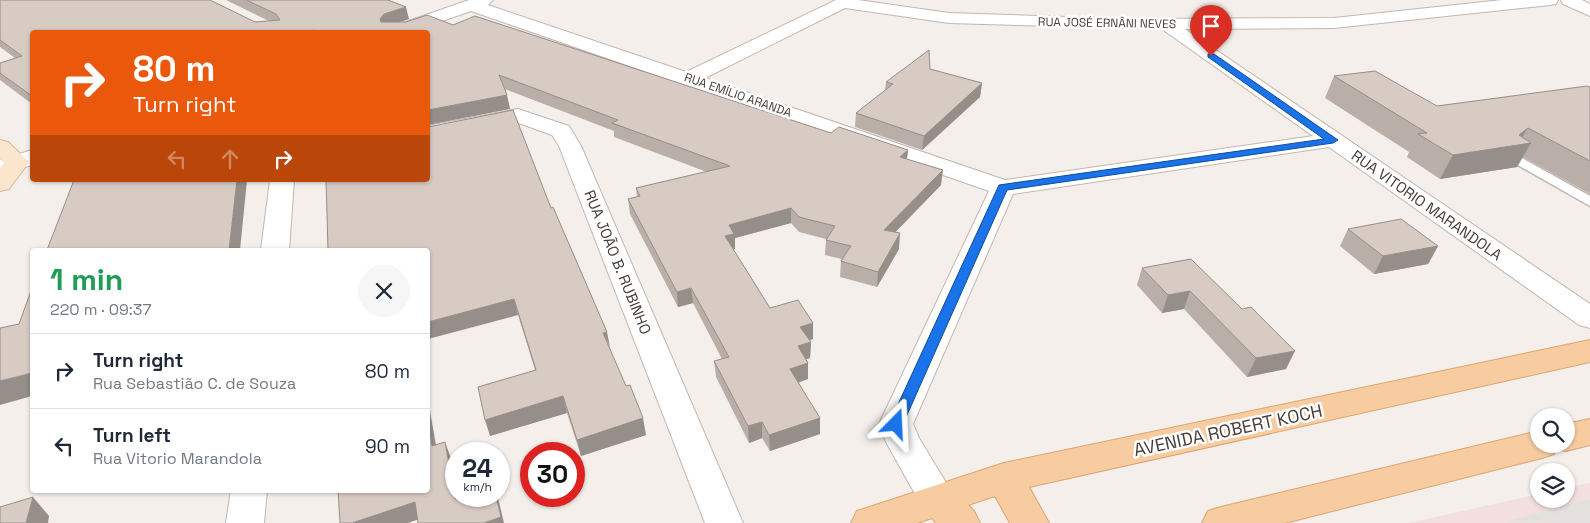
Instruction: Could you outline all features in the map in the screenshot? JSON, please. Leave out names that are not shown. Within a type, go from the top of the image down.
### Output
[{"type":"main road","name":"AVENIDA ROBERT KOCH","points":[[870,523],[949,511],[1004,478],[1590,352]]},
{"type":"main road","points":[[1575,436],[1590,432]]},
{"type":"main road","points":[[1221,523],[1530,447]]},
{"type":"main road","points":[[1004,478],[1030,523]]},
{"type":"street","name":"RUA JOSÉ ERNÂNI NEVES","points":[[846,2],[949,18],[1166,24],[1334,23],[1550,0]]},
{"type":"street","points":[[1569,0],[1590,11]]},
{"type":"street","points":[[400,30],[479,2]]},
{"type":"street","name":"RUA EMÍLIO ARANDA","points":[[479,2],[1003,188]]},
{"type":"street","points":[[690,78],[846,2]]},
{"type":"street","name":"RUA VITORIO MARANDOLA","points":[[1166,24],[1590,318]]},
{"type":"street","name":"RUA JOÃO B. RUBINHO","points":[[430,133],[518,115],[561,131],[570,146],[724,523]]},
{"type":"street","points":[[949,511],[903,442],[896,424],[1003,188],[1333,140]]},
{"type":"street","points":[[0,184],[12,159]]},
{"type":"street","points":[[275,248],[282,182]]},
{"type":"street","points":[[245,523],[249,493]]},
{"type":"lane","points":[[1513,158],[1590,202]]},
{"type":"shaded area","points":[[1590,483],[1590,523],[1409,523],[1530,496],[1530,508],[1575,508],[1575,486]]},
{"type":"shaded area","points":[[1590,499],[1590,523],[1505,522],[1557,508],[1575,508],[1575,503]]},
{"type":"building","points":[[0,0],[210,0],[255,22],[280,20],[276,14],[246,0],[388,0],[406,7],[384,14],[380,19],[381,22],[406,22],[427,15],[453,25],[475,16],[831,133],[839,127],[908,150],[900,157],[943,170],[884,230],[900,233],[878,272],[841,261],[851,246],[826,240],[835,226],[799,217],[791,208],[729,225],[734,234],[725,236],[770,308],[798,300],[813,323],[800,327],[811,342],[798,346],[808,363],[790,369],[820,418],[769,435],[762,422],[748,426],[714,361],[729,357],[691,288],[677,292],[628,199],[640,196],[636,188],[730,166],[612,123],[618,120],[499,75],[507,95],[430,110],[430,30],[30,30],[30,95],[0,73],[0,63],[22,56],[0,40]]},
{"type":"building","points":[[929,50],[930,69],[982,83],[924,136],[856,113],[893,84],[886,82]]},
{"type":"building","points":[[1375,71],[1437,106],[1590,87],[1590,161],[1528,128],[1519,135],[1531,143],[1453,155],[1418,134],[1427,133],[1334,76]]},
{"type":"building","points":[[513,110],[551,208],[553,207],[607,332],[603,333],[626,386],[630,385],[643,418],[577,440],[563,396],[485,420],[478,387],[536,370],[514,299],[430,321],[430,248],[328,248],[326,182],[430,182],[430,127]]},
{"type":"building","points":[[73,182],[237,182],[229,248],[48,248]]},
{"type":"building","points":[[1401,219],[1438,246],[1383,256],[1348,229]]},
{"type":"building","points":[[1191,259],[1242,309],[1251,307],[1295,351],[1256,358],[1190,291],[1168,295],[1142,268]]},
{"type":"building","points":[[30,294],[30,374],[0,381],[0,328],[19,324]]},
{"type":"building","points":[[430,432],[432,446],[445,442],[445,507],[499,507],[501,517],[484,523],[418,523],[415,502],[352,523],[340,523],[338,493],[430,493]]},
{"type":"building","points":[[33,497],[26,523],[0,523],[0,507]]},
{"type":"route","points":[[896,424],[1003,188],[1333,140],[1211,56]]}]
